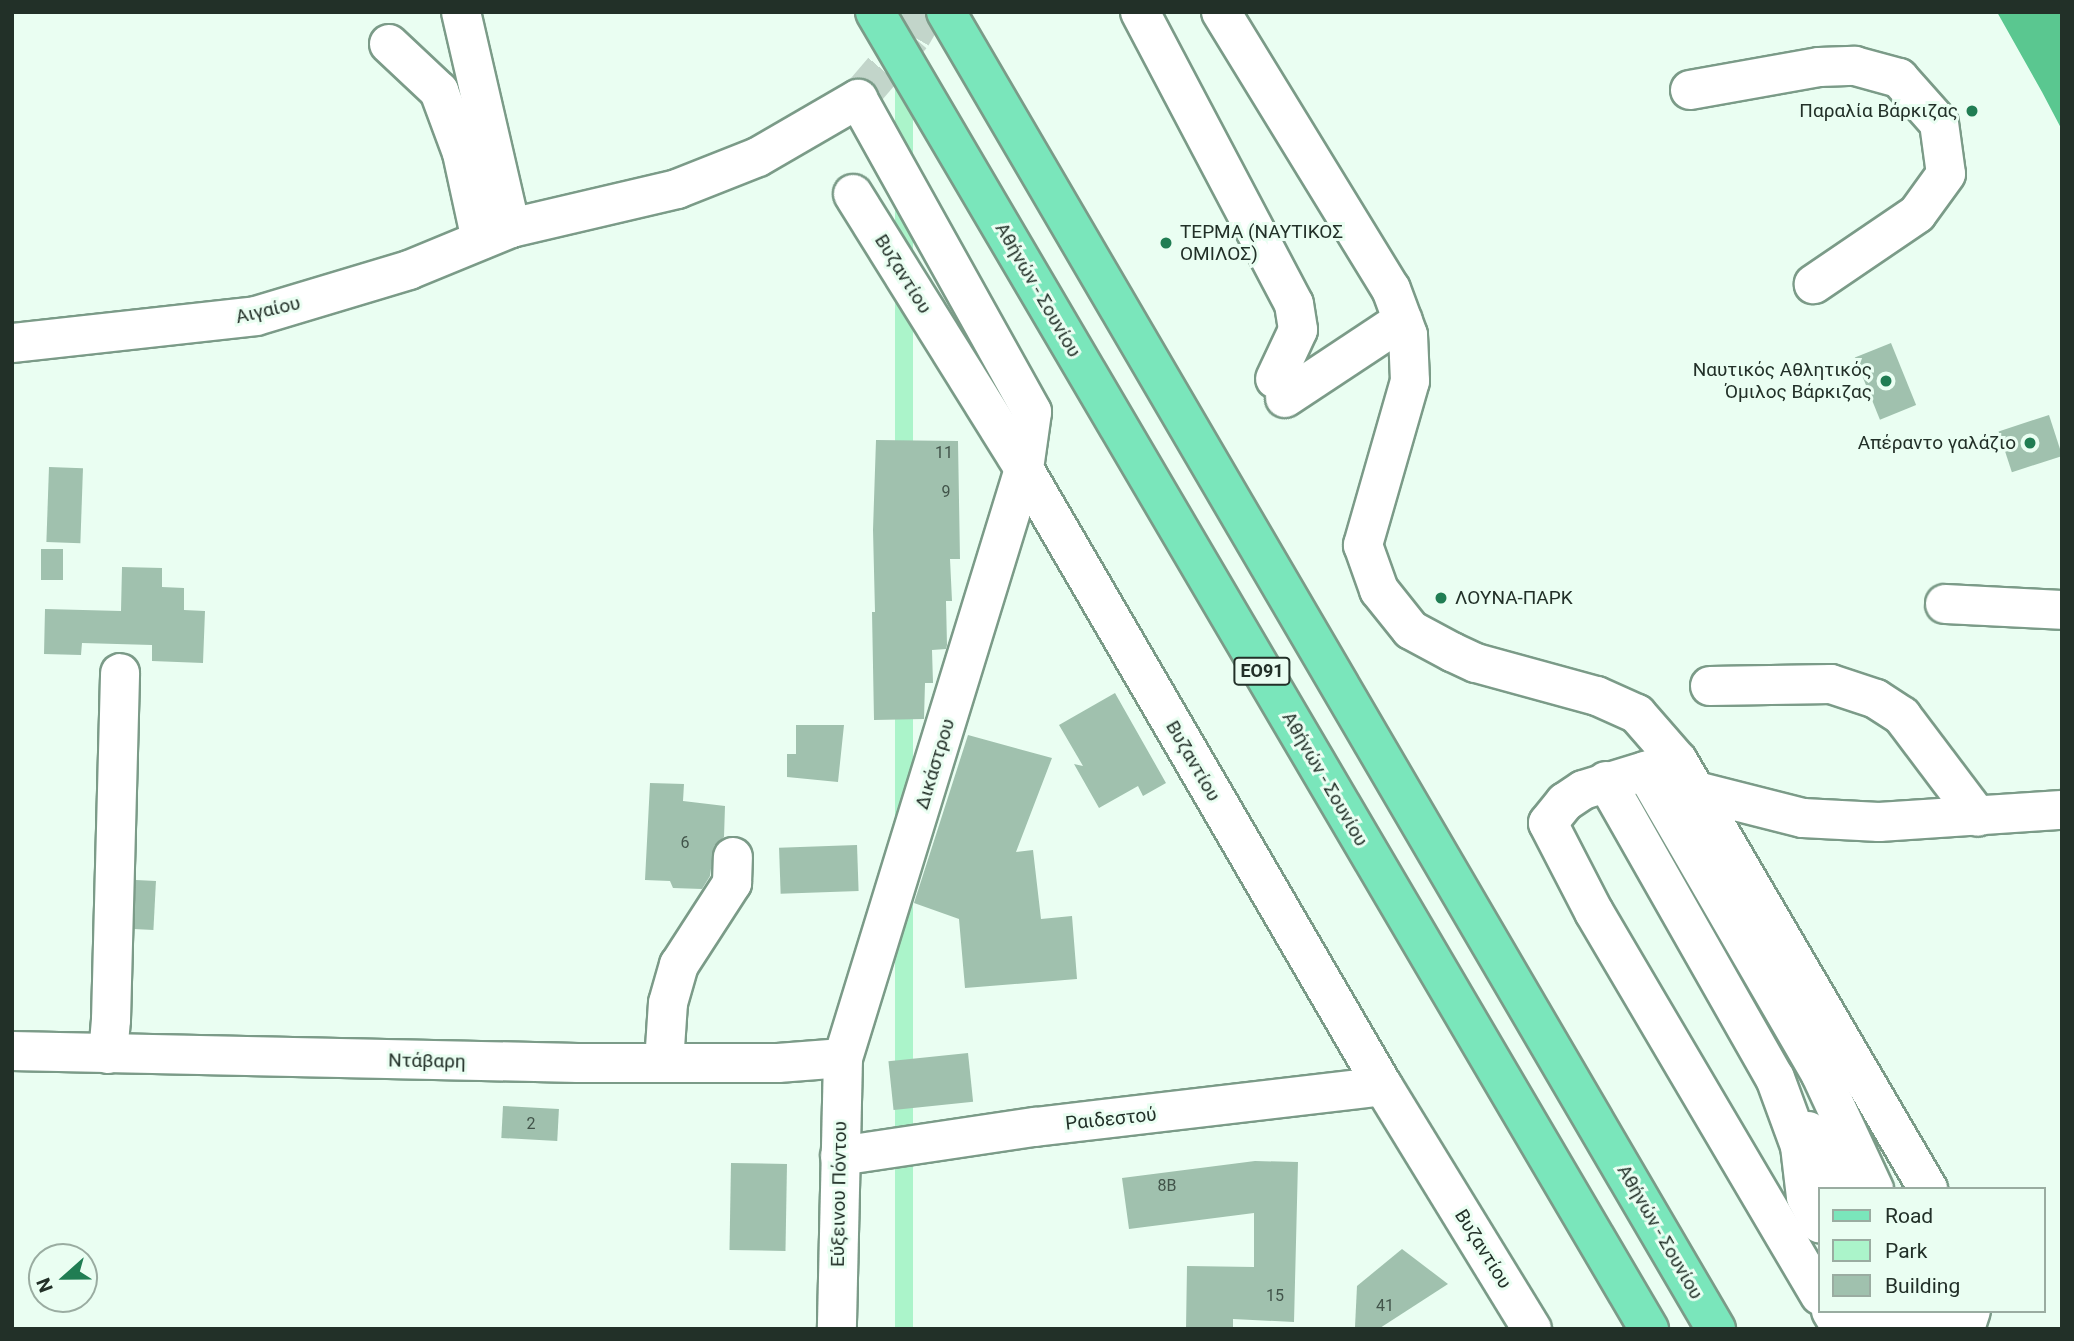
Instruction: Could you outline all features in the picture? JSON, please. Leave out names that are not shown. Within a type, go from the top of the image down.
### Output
[{"type":"main road","name":"Αθήνών - Σουνίου","points":[[874,12],[1649,1329]]},
{"type":"main road","name":"Αθήνών - Σουνίου","points":[[946,12],[1716,1329]]},
{"type":"street","points":[[461,12],[496,234]]},
{"type":"street","points":[[1140,12],[1294,304],[1298,330],[1280,389],[1403,320]]},
{"type":"street","points":[[1221,12],[1391,289],[1408,335],[1410,381],[1363,545],[1379,590],[1411,630],[1452,652],[1476,663],[1597,696],[1637,714],[1836,1032],[1926,1187]]},
{"type":"street","points":[[389,44],[439,91],[496,234]]},
{"type":"street","points":[[1690,90],[1819,67],[1855,66],[1899,78],[1939,123],[1946,174],[1917,214],[1814,284]]},
{"type":"street","name":"Αιγαίου","points":[[12,343],[256,316],[409,270],[496,234],[677,189],[758,158],[858,99],[1032,412],[1024,469]]},
{"type":"street","name":"Βυζαντίου","points":[[853,194],[1024,469],[1383,1086],[1532,1329]]},
{"type":"street","name":"Δικάστρου","points":[[843,1058],[1024,469]]},
{"type":"street","points":[[1945,604],[2062,610]]},
{"type":"street","points":[[108,1054],[120,673]]},
{"type":"street","points":[[1710,686],[1831,684],[1876,699],[1902,716],[1978,817]]},
{"type":"street","points":[[1673,774],[1873,1187]]},
{"type":"street","points":[[1818,1292],[1772,1218],[1594,912],[1548,823],[1565,802],[1583,790],[1606,782],[1673,774],[1803,818],[1879,822],[2062,810]]},
{"type":"street","points":[[1606,782],[1775,1078],[1803,1136],[1835,1187]]},
{"type":"street","points":[[664,1063],[668,1003],[678,965],[732,883],[733,857]]},
{"type":"street","points":[[1772,1218],[1803,1136],[1836,1032]]},
{"type":"street","name":"Ντάβαρη","points":[[12,1051],[664,1063],[778,1063],[843,1058]]},
{"type":"street","name":"Εύξεινου Πόντου","points":[[837,1329],[843,1058]]},
{"type":"street","name":"Ραιδεστού","points":[[840,1156],[1035,1127],[1383,1086]]},
{"type":"street","points":[[1803,1136],[1806,1197],[1818,1219]]},
{"type":"street","points":[[1831,1313],[1842,1329]]},
{"type":"street","points":[[1870,1313],[1878,1329]]},
{"type":"street","points":[[1900,1313],[1909,1329]]},
{"type":"street","points":[[1934,1313],[1941,1329]]},
{"type":"green space","points":[[895,12],[913,12],[913,1329],[895,1329]]},
{"type":"shaded area","points":[[1997,12],[2062,12],[2062,130],[2042,92]]},
{"type":"building","name":"Ναυτικός Αθλητικός Όμιλος Βάρκιζας","points":[[1891,343],[1916,405],[1880,420],[1855,358]]},
{"type":"building","name":"Απέραντο γαλάζιο","points":[[2049,415],[2062,456],[2012,472],[1999,431]]},
{"type":"building","points":[[876,440],[958,441],[960,559],[950,559],[952,601],[946,601],[947,645],[946,649],[932,650],[933,683],[925,683],[924,719],[874,720],[872,612],[875,612],[873,530]]},
{"type":"building","points":[[49,467],[83,468],[80,543],[46,542]]},
{"type":"building","points":[[41,549],[63,549],[63,580],[41,580]]},
{"type":"building","points":[[122,567],[162,568],[162,587],[184,588],[184,610],[205,611],[203,663],[152,661],[152,645],[82,643],[81,655],[44,654],[45,609],[121,611]]},
{"type":"building","points":[[1115,693],[1166,783],[1143,796],[1138,786],[1099,808],[1074,764],[1083,766],[1059,725]]},
{"type":"building","points":[[796,725],[844,725],[838,782],[787,777],[787,754],[796,754]]},
{"type":"building","points":[[968,735],[1052,758],[1016,852],[1033,850],[1041,919],[1072,916],[1077,979],[965,988],[959,919],[914,903]]},
{"type":"building","points":[[650,783],[684,784],[683,801],[725,806],[724,837],[714,846],[710,876],[702,889],[673,888],[670,881],[645,880]]},
{"type":"building","points":[[857,845],[859,891],[781,894],[779,848]]},
{"type":"building","points":[[136,880],[156,881],[153,930],[133,929]]},
{"type":"building","points":[[968,1053],[973,1102],[894,1110],[888,1061]]},
{"type":"building","points":[[503,1106],[559,1109],[557,1141],[501,1138]]},
{"type":"building","points":[[1255,1161],[1298,1162],[1294,1322],[1233,1319],[1233,1329],[1186,1329],[1187,1266],[1254,1267],[1254,1213],[1129,1229],[1122,1178]]},
{"type":"building","points":[[731,1163],[787,1164],[785,1251],[729,1250]]},
{"type":"building","points":[[1402,1249],[1448,1284],[1380,1328],[1355,1327],[1357,1286]]},
{"type":"tunnel","points":[[858,99],[912,36],[926,12]]},
{"type":"place","name":"Παραλία Βάρκιζας","points":[[1972,111]]},
{"type":"place","name":"ΤΕΡΜΑ (ΝΑΥΤΙΚΟΣ ΟΜΙΛΟΣ)","points":[[1166,243]]},
{"type":"place","name":"Ναυτικός Αθλητικός Όμιλος Βάρκιζας","points":[[1886,381]]},
{"type":"place","name":"Απέραντο γαλάζιο","points":[[2030,443]]},
{"type":"place","name":"ΛΟΥΝΑ-ΠΑΡΚ","points":[[1441,598]]}]
